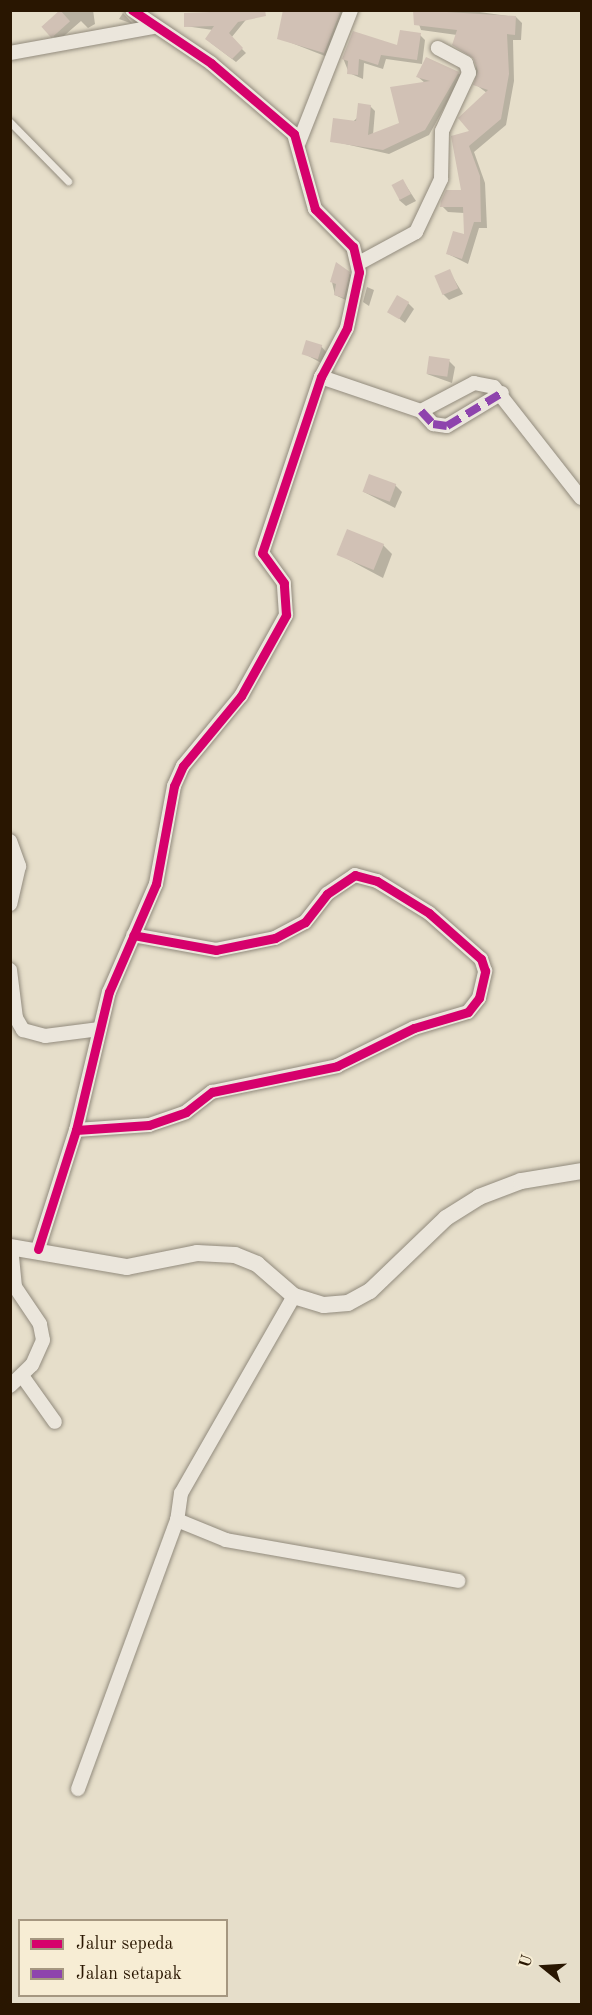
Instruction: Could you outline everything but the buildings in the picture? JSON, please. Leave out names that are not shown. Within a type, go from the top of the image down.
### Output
[{"type":"street","points":[[132,10],[153,27],[211,63],[299,142]]},
{"type":"street","points":[[38,1249],[76,1130],[100,1029],[133,935],[156,884],[168,805],[183,766],[241,696],[286,615],[284,583],[262,553],[321,377],[347,328],[359,263],[353,247],[315,209],[303,178],[299,142],[351,10]]},
{"type":"street","points":[[10,53],[153,27]]},
{"type":"street","points":[[359,263],[416,232],[441,179],[440,139],[469,73],[466,63],[438,48]]},
{"type":"street","points":[[321,377],[422,411],[433,424],[447,426],[502,393]]},
{"type":"street","points":[[422,411],[474,383],[502,393],[581,498]]},
{"type":"street","points":[[10,841],[19,866],[10,904]]},
{"type":"street","points":[[76,1130],[149,1125],[186,1112],[212,1092],[337,1066],[414,1028],[468,1012],[479,998],[485,971],[481,959],[429,913],[377,881],[355,875],[327,894],[305,922],[266,940],[216,950],[133,935]]},
{"type":"street","points":[[10,970],[16,1018],[23,1030],[45,1036],[100,1029]]},
{"type":"street","points":[[10,1386],[23,1377],[43,1333],[15,1287],[11,1247],[38,1249],[127,1267],[197,1253],[235,1255],[257,1264],[294,1296],[324,1305],[357,1300],[446,1218],[479,1197],[521,1181],[582,1170]]},
{"type":"street","points":[[78,1789],[177,1520],[181,1493],[294,1296]]},
{"type":"street","points":[[23,1377],[55,1422]]},
{"type":"street","points":[[177,1520],[226,1540],[458,1581]]},
{"type":"lane","points":[[10,122],[68,181]]},
{"type":"marked path","points":[[421,411],[433,424],[447,426],[502,393]]},
{"type":"cycle path","points":[[38,1249],[76,1130],[109,992],[156,884],[174,786],[183,766],[241,696],[286,615],[284,583],[262,553],[321,377],[347,328],[359,272],[353,247],[315,209],[294,134],[211,63],[132,10]]},
{"type":"cycle path","points":[[76,1130],[149,1125],[186,1112],[212,1092],[337,1066],[414,1028],[468,1012],[479,998],[485,971],[481,959],[429,913],[377,881],[355,875],[327,894],[305,922],[275,938],[216,950],[133,935]]}]
